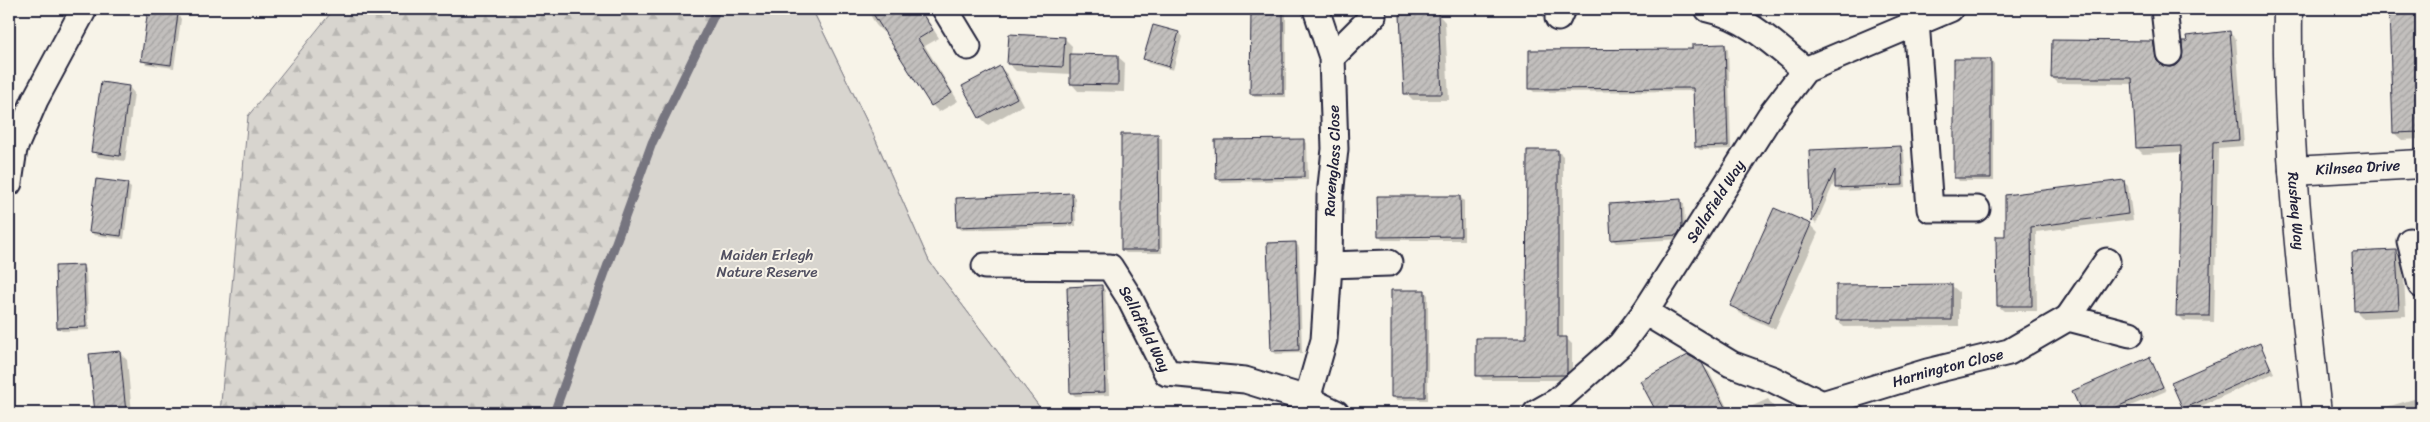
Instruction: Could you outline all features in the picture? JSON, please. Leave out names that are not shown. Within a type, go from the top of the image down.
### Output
[{"type":"street","points":[[9,183],[12,149],[35,100],[84,9]]},
{"type":"street","name":"Ravenglass Close","points":[[1307,399],[1324,340],[1329,265],[1330,196],[1335,149],[1332,57],[1316,9]]},
{"type":"street","points":[[1708,9],[1723,12],[1757,30],[1805,70]]},
{"type":"street","name":"Sellafield Way","points":[[1536,413],[1557,401],[1621,344],[1645,312],[1770,116],[1805,70],[1916,21],[1950,9]]},
{"type":"street","points":[[2164,9],[2168,54]]},
{"type":"street","name":"Rushey Way","points":[[2288,9],[2287,83],[2296,227],[2317,413]]},
{"type":"street","points":[[951,11],[968,47]]},
{"type":"street","points":[[1332,57],[1373,16]]},
{"type":"street","points":[[1916,21],[1930,208],[1977,209]]},
{"type":"street","name":"Kilnsea Drive","points":[[2294,171],[2421,164]]},
{"type":"street","points":[[2410,241],[2421,284]]},
{"type":"street","name":"Harnington Close","points":[[1645,312],[1731,364],[1772,379],[1824,408],[1927,372],[2009,352],[2068,318],[2107,261]]},
{"type":"street","points":[[1329,265],[1389,263]]},
{"type":"street","name":"Sellafield Way","points":[[985,266],[1110,267],[1129,297],[1167,373],[1245,380],[1307,399],[1336,413]]},
{"type":"street","points":[[2068,318],[2130,334]]},
{"type":"green space","points":[[334,9],[812,9],[873,134],[929,261],[1044,413],[220,413],[248,116]]},
{"type":"green space","name":"Maiden Erlegh Nature Reserve","points":[[717,9],[812,9],[873,134],[929,261],[1044,413],[554,413],[652,143]]},
{"type":"building","points":[[148,9],[178,14],[171,65],[141,61]]},
{"type":"building","points":[[870,9],[919,9],[933,30],[918,39],[952,93],[931,106]]},
{"type":"building","points":[[1251,9],[1283,9],[1283,94],[1250,94]]},
{"type":"building","points":[[2389,9],[2421,9],[2421,132],[2393,133]]},
{"type":"building","points":[[1438,13],[1442,94],[1404,94],[1400,15]]},
{"type":"building","points":[[1153,25],[1179,32],[1169,67],[1143,59]]},
{"type":"building","points":[[2230,31],[2239,140],[2213,142],[2209,316],[2176,316],[2181,146],[2136,148],[2132,78],[2051,78],[2052,40],[2153,41],[2157,61],[2163,66],[2170,67],[2177,65],[2182,59],[2182,41],[2187,41],[2186,36]]},
{"type":"building","points":[[1009,34],[1065,37],[1063,67],[1007,64]]},
{"type":"building","points":[[1725,44],[1728,146],[1695,147],[1693,88],[1529,89],[1529,50],[1692,49],[1692,45]]},
{"type":"building","points":[[1070,54],[1118,55],[1118,85],[1070,84]]},
{"type":"building","points":[[1954,59],[1991,59],[1991,178],[1954,178]]},
{"type":"building","points":[[1000,66],[1017,98],[979,118],[962,86]]},
{"type":"building","points":[[101,82],[129,86],[120,156],[91,152]]},
{"type":"building","points":[[1121,134],[1158,134],[1159,250],[1121,250]]},
{"type":"building","points":[[1304,139],[1304,177],[1216,179],[1215,140]]},
{"type":"building","points":[[1901,146],[1903,185],[1835,188],[1835,170],[1812,222],[1809,150]]},
{"type":"building","points":[[1527,150],[1558,150],[1558,337],[1567,337],[1567,373],[1565,375],[1476,376],[1476,338],[1526,338]]},
{"type":"building","points":[[96,179],[128,183],[121,236],[89,232]]},
{"type":"building","points":[[2124,180],[2128,214],[2031,227],[2032,306],[1997,306],[1996,236],[2005,236],[2005,195]]},
{"type":"building","points":[[1072,193],[1073,223],[957,227],[956,198]]},
{"type":"building","points":[[1377,196],[1460,196],[1461,236],[1378,237]]},
{"type":"building","points":[[1681,199],[1682,227],[1677,235],[1611,240],[1609,204]]},
{"type":"building","points":[[1774,208],[1811,224],[1768,323],[1730,306]]},
{"type":"building","points":[[1296,242],[1299,350],[1271,351],[1267,243]]},
{"type":"building","points":[[2396,250],[2399,309],[2354,311],[2352,252]]},
{"type":"building","points":[[83,265],[86,327],[57,328],[55,266]]},
{"type":"building","points":[[1952,284],[1952,320],[1836,320],[1836,285]]},
{"type":"building","points":[[1102,285],[1105,392],[1070,393],[1067,287]]},
{"type":"building","points":[[1391,290],[1425,290],[1425,397],[1391,397]]},
{"type":"building","points":[[2260,343],[2271,369],[2183,409],[2171,382]]},
{"type":"building","points":[[120,351],[126,413],[95,413],[89,354]]},
{"type":"building","points":[[1688,355],[1702,363],[1728,413],[1657,413],[1640,381]]},
{"type":"building","points":[[2150,357],[2163,387],[2103,413],[2082,413],[2072,391]]},
{"type":"waterway","points":[[554,413],[652,143],[717,9]]}]
